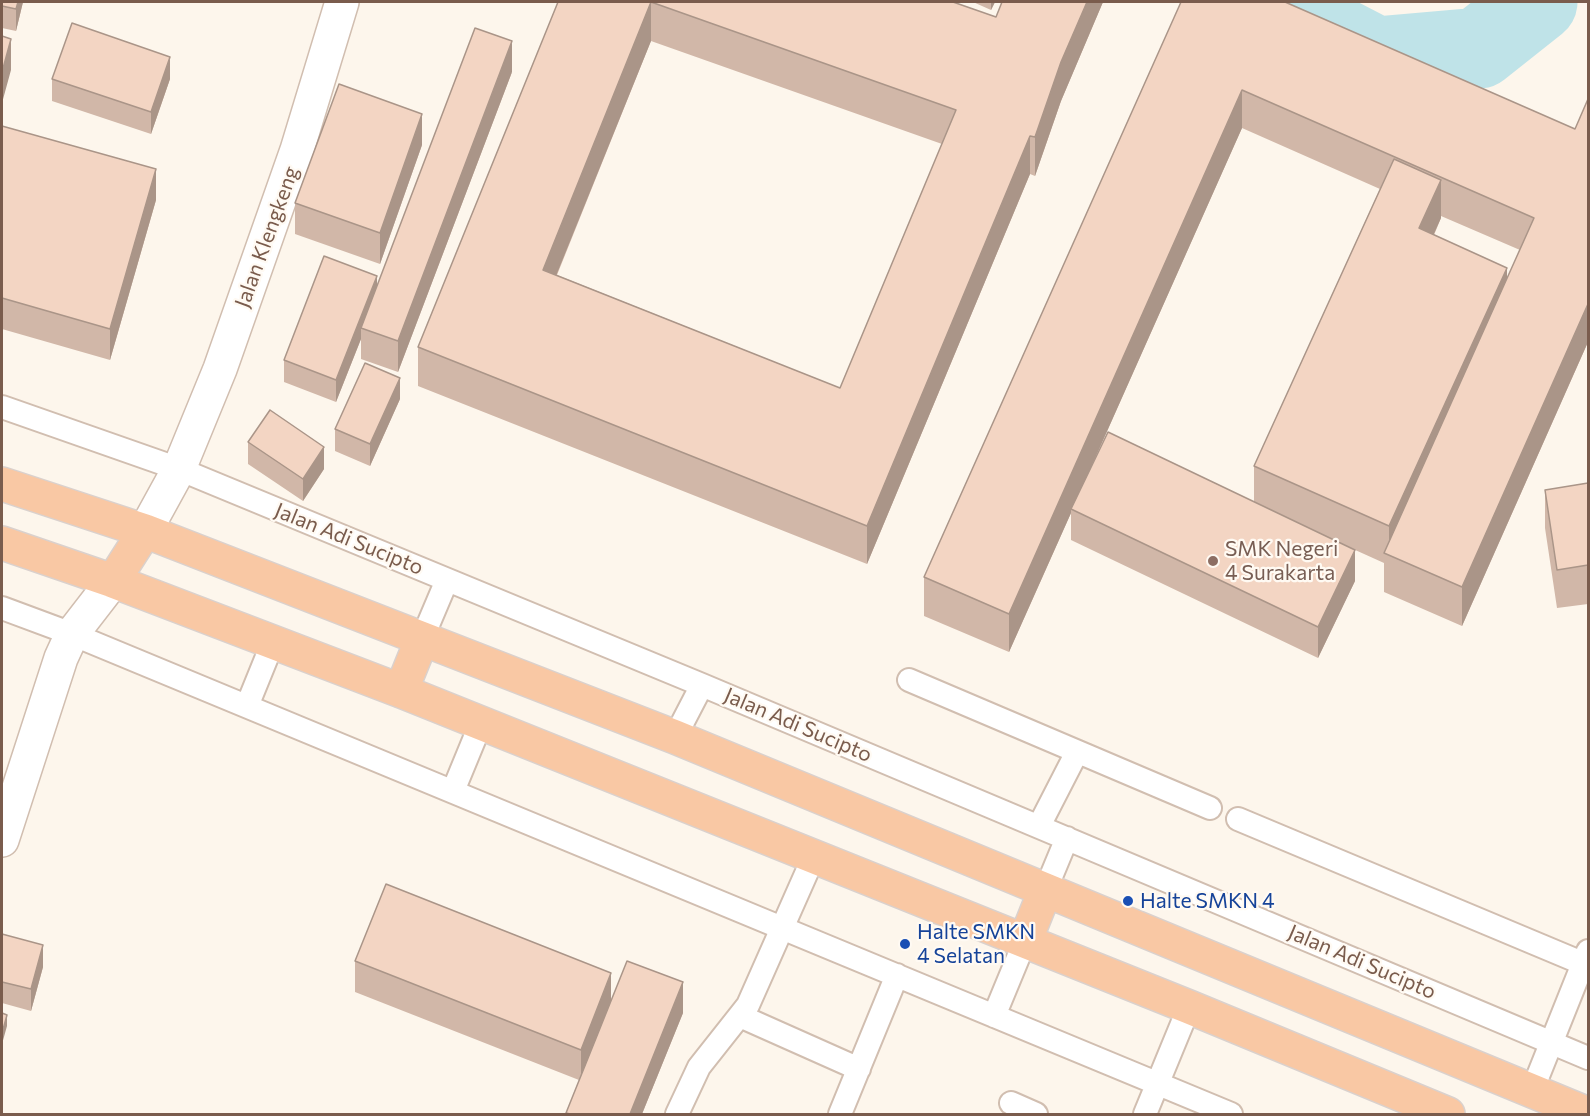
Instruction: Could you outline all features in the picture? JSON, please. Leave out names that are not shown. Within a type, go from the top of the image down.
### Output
[{"type":"highway","points":[[2,484],[145,531],[675,737],[1207,959],[1588,1114]]},
{"type":"highway","points":[[113,581],[145,531]]},
{"type":"highway","points":[[2,543],[113,581],[400,691],[1189,1007],[1448,1114]]},
{"type":"highway","points":[[400,691],[422,639]]},
{"type":"highway","points":[[1025,941],[1045,891]]},
{"type":"highway","points":[[1189,1007],[1207,959]]},
{"type":"street","name":"Jalan Klengkeng","points":[[145,531],[179,469],[220,369],[297,150],[342,2]]},
{"type":"street","points":[[2,840],[61,658],[60,629],[113,581]]},
{"type":"lane","name":"Jalan Adi Sucipto","points":[[2,408],[127,453],[179,469],[702,685],[1588,1058]]},
{"type":"lane","points":[[422,639],[447,580]]},
{"type":"lane","points":[[8,610],[247,706],[1231,1114]]},
{"type":"lane","points":[[247,706],[273,642]]},
{"type":"lane","points":[[909,680],[1210,808]]},
{"type":"lane","points":[[675,737],[702,685]]},
{"type":"lane","points":[[453,791],[481,723]]},
{"type":"lane","points":[[1039,826],[1077,752]]},
{"type":"lane","points":[[1238,819],[1585,956],[1532,1091]]},
{"type":"lane","points":[[1045,891],[1067,838]]},
{"type":"lane","points":[[677,1114],[699,1067],[741,1016],[814,856]]},
{"type":"lane","points":[[994,1016],[1025,941]]},
{"type":"lane","points":[[840,1114],[897,975]]},
{"type":"lane","points":[[1146,1114],[1189,1007]]},
{"type":"lane","points":[[741,1016],[858,1070]]},
{"type":"lane","points":[[1011,1103],[1036,1114]]},
{"type":"building","points":[[2,2],[18,2],[16,9],[2,6]]},
{"type":"building","points":[[558,2],[651,2],[953,2],[996,17],[1002,2],[1087,2],[1061,62],[1035,137],[1030,136],[867,526],[418,347]],"holes":[[[651,2],[956,110],[840,388],[543,270]]]},
{"type":"building","points":[[1181,2],[1285,2],[1575,129],[1588,99],[1588,304],[1462,587],[1384,553],[1534,218],[1242,90],[1009,614],[924,577]]},
{"type":"building","points":[[72,23],[170,57],[151,112],[52,79]]},
{"type":"building","points":[[475,28],[512,41],[398,341],[361,328]]},
{"type":"building","points":[[2,36],[11,39],[2,72]]},
{"type":"building","points":[[339,84],[422,114],[380,233],[295,203]]},
{"type":"building","points":[[2,126],[156,169],[110,329],[2,298]]},
{"type":"building","points":[[1394,159],[1441,180],[1419,228],[1507,268],[1389,526],[1254,466]]},
{"type":"building","points":[[324,256],[377,276],[336,380],[284,360]]},
{"type":"building","points":[[365,363],[400,378],[370,444],[335,429]]},
{"type":"building","points":[[270,410],[324,447],[303,479],[248,442]]},
{"type":"building","name":"SMK Negeri 4 Surakarta","points":[[1108,432],[1355,550],[1318,627],[1071,509]]},
{"type":"building","points":[[1588,483],[1588,565],[1557,570],[1545,490]]},
{"type":"building","points":[[386,884],[611,973],[581,1050],[355,961]]},
{"type":"building","points":[[2,934],[43,945],[31,989],[2,982]]},
{"type":"building","points":[[627,961],[683,982],[630,1114],[566,1113]]},
{"type":"building","points":[[2,1013],[7,1015],[2,1033]]},
{"type":"waterway","points":[[1283,2],[1289,12],[1376,57],[1479,48],[1537,2]]},
{"type":"place","name":"SMK Negeri 4 Surakarta","points":[[1213,561]]},
{"type":"place","name":"Halte SMKN 4","points":[[1128,901]]},
{"type":"place","name":"Halte SMKN 4 Selatan","points":[[905,944]]}]
